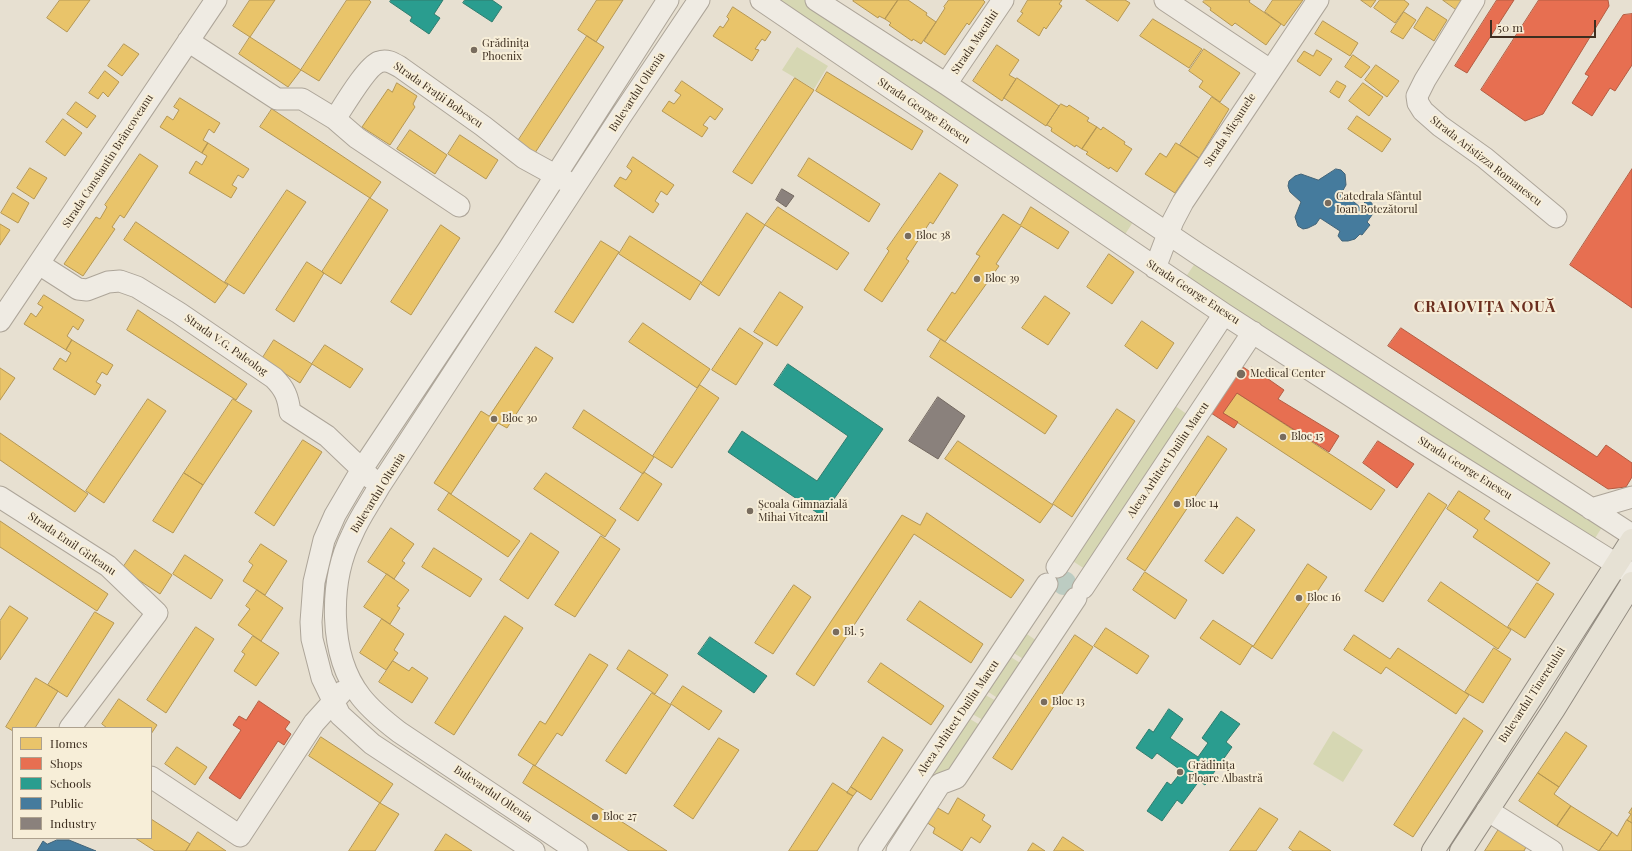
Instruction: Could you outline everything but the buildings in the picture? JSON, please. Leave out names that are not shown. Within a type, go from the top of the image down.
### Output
[{"type":"main road","name":"Bulevardul Tineretului","points":[[1433,851],[1624,569],[1632,540]]},
{"type":"main road","points":[[1461,851],[1554,709],[1632,583]]},
{"type":"street","name":"Strada Constantin Brâncoveanu","points":[[0,321],[216,0]]},
{"type":"street","points":[[534,851],[372,744],[340,715],[322,678],[312,639],[311,622],[314,582],[324,540],[334,515],[362,469],[508,250],[668,0]]},
{"type":"street","name":"Bulevardul Oltenia","points":[[577,851],[399,732],[378,715],[361,698],[351,683],[339,647],[335,621],[340,574],[351,535],[379,487],[700,0]]},
{"type":"street","name":"Strada George Enescu","points":[[761,0],[1224,314],[1624,569]]},
{"type":"street","points":[[816,0],[946,84],[1168,234],[1632,535]]},
{"type":"street","name":"Strada Macului","points":[[946,84],[1003,0]]},
{"type":"street","points":[[1165,0],[1270,70]]},
{"type":"street","name":"Strada Micșunele","points":[[1155,268],[1168,234],[1183,202],[1318,0]]},
{"type":"street","name":"Strada Aristizza Romanescu","points":[[1474,0],[1425,80],[1417,96],[1418,103],[1423,111],[1440,126],[1485,158],[1556,217]]},
{"type":"street","points":[[188,41],[278,98],[302,99],[335,119],[356,138],[459,206]]},
{"type":"street","name":"Strada Frații Bobescu","points":[[335,119],[368,71],[378,62],[388,61],[400,67],[483,126],[524,158],[554,176]]},
{"type":"street","points":[[554,176],[576,186]]},
{"type":"street","name":"Strada V.G. Paleolog","points":[[39,264],[78,289],[87,290],[108,282],[120,281],[137,287],[179,313],[274,378],[282,386],[288,397],[290,412],[327,436],[379,487]]},
{"type":"street","name":"Aleea Arhitect Duiliu Marcu","points":[[869,851],[1224,314]]},
{"type":"street","name":"Aleea Arhitect Duiliu Marcu","points":[[897,851],[940,784],[956,778],[1253,332]]},
{"type":"street","name":"Strada Emil Gîrleanu","points":[[0,497],[108,566],[157,613],[71,727]]},
{"type":"street","points":[[1592,509],[1632,497]]},
{"type":"street","points":[[1069,565],[1078,570],[1084,582],[1080,593],[1069,601],[1058,600],[1050,594],[1052,576],[1069,565]]},
{"type":"street","points":[[152,779],[240,836],[314,723],[332,700],[351,683]]},
{"type":"street","points":[[1487,810],[1552,851]]},
{"type":"green space","points":[[770,0],[807,0],[1135,219],[1122,239]]},
{"type":"green space","points":[[797,47],[828,66],[814,89],[782,70]]},
{"type":"green space","points":[[1198,259],[1604,524],[1592,543],[1185,278]]},
{"type":"green space","points":[[1171,403],[1191,417],[1088,571],[1068,558]]},
{"type":"green space","points":[[1021,630],[1040,643],[1028,662],[1009,650]]},
{"type":"green space","points":[[1006,654],[1025,666],[1002,701],[984,689]]},
{"type":"green space","points":[[980,692],[1000,703],[988,723],[969,712]]},
{"type":"green space","points":[[965,716],[985,728],[944,780],[930,770]]},
{"type":"green space","points":[[1333,731],[1363,750],[1343,782],[1313,764]]},
{"type":"shaded area","points":[[1064,571],[1072,575],[1076,583],[1072,591],[1064,595],[1056,591],[1052,583],[1056,575]]},
{"type":"place","name":"Grădinița Phoenix","points":[[474,50]]},
{"type":"place","name":"Catedrala Sfântul Ioan Botezătorul","points":[[1328,203]]},
{"type":"place","name":"Bloc 38","points":[[908,236]]},
{"type":"place","name":"Bloc 39","points":[[977,279]]},
{"type":"place","name":"Medical Center","points":[[1241,374]]},
{"type":"place","name":"Bloc 30","points":[[494,419]]},
{"type":"place","name":"Bloc 15","points":[[1283,437]]},
{"type":"place","name":"Bloc 14","points":[[1177,504]]},
{"type":"place","name":"Școala Gimnazială Mihai Viteazul","points":[[750,511]]},
{"type":"place","name":"Bloc 16","points":[[1299,598]]},
{"type":"place","name":"Bl. 5","points":[[836,632]]},
{"type":"place","name":"Bloc 13","points":[[1044,702]]},
{"type":"place","name":"Grădinița Floare Albastră","points":[[1180,772]]},
{"type":"place","name":"Bloc 27","points":[[595,817]]},
{"type":"district","name":"CRAIOVIȚA NOUĂ","points":[[1485,307]]}]
